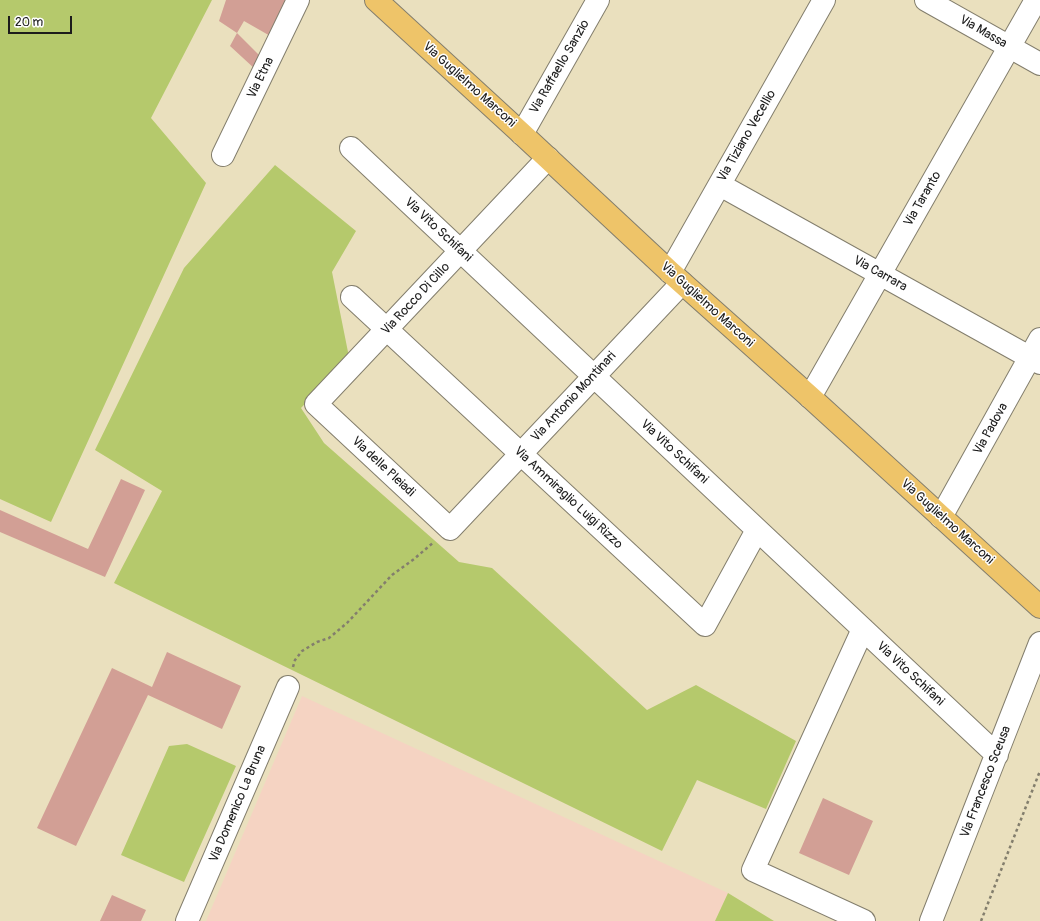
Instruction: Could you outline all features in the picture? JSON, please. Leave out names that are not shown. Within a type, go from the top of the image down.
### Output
[{"type":"main road","name":"Via Guglielmo Marconi","points":[[376,0],[676,278],[810,397],[1040,607]]},
{"type":"street","name":"Via Etna","points":[[223,155],[298,0]]},
{"type":"street","name":"Via Raffaello Sanzio","points":[[522,134],[598,0]]},
{"type":"street","name":"Via Tiziano Vecellio","points":[[676,278],[720,185],[824,0]]},
{"type":"street","name":"Via Massa","points":[[926,0],[1040,64]]},
{"type":"street","name":"Via Taranto","points":[[810,397],[1036,0]]},
{"type":"street","name":"Via Vito Schifani","points":[[351,148],[997,755]]},
{"type":"street","name":"Via Rocco Di Cillo","points":[[316,404],[548,158]]},
{"type":"street","name":"Via Carrara","points":[[720,185],[880,274],[1037,353]]},
{"type":"street","name":"Via Antonio Montinari","points":[[450,529],[594,377],[676,278]]},
{"type":"street","name":"Via Ammiraglio Luigi Rizzo","points":[[352,297],[705,625],[757,530]]},
{"type":"street","name":"Via Padova","points":[[941,517],[1037,353]]},
{"type":"street","name":"Via delle Pleiadi","points":[[316,404],[450,529]]},
{"type":"street","points":[[863,629],[753,870],[864,921]]},
{"type":"street","name":"Via Francesco Sceusa","points":[[932,921],[1040,643]]},
{"type":"street","name":"Via Domenico La Bruna","points":[[187,921],[288,687]]},
{"type":"path","points":[[288,687],[295,660],[302,651],[317,642],[329,638],[347,623],[392,575],[450,529]]},
{"type":"path","points":[[981,921],[1040,771]]},
{"type":"shaded area","points":[[302,696],[728,893],[715,921],[206,921]]},
{"type":"green space","points":[[0,0],[212,0],[151,118],[206,183],[51,522],[0,499]]},
{"type":"green space","points":[[275,165],[356,231],[332,272],[349,357],[301,408],[324,443],[459,562],[492,568],[647,710],[696,685],[796,741],[766,809],[697,780],[662,851],[114,583],[162,491],[95,450],[184,268]]},
{"type":"green space","points":[[187,744],[236,766],[184,882],[121,855],[169,746]]},
{"type":"green space","points":[[728,893],[774,921],[715,921]]},
{"type":"building","points":[[226,0],[291,0],[272,37],[244,21],[237,33],[219,21]]},
{"type":"building","points":[[237,33],[261,57],[255,69],[230,46]]},
{"type":"building","points":[[121,479],[145,490],[105,577],[0,532],[0,510],[88,549]]},
{"type":"building","points":[[167,652],[241,686],[222,729],[148,695],[76,846],[37,828],[112,668],[152,687]]},
{"type":"building","points":[[823,798],[873,821],[849,875],[799,853]]},
{"type":"building","points":[[112,895],[146,910],[141,921],[100,921]]}]
